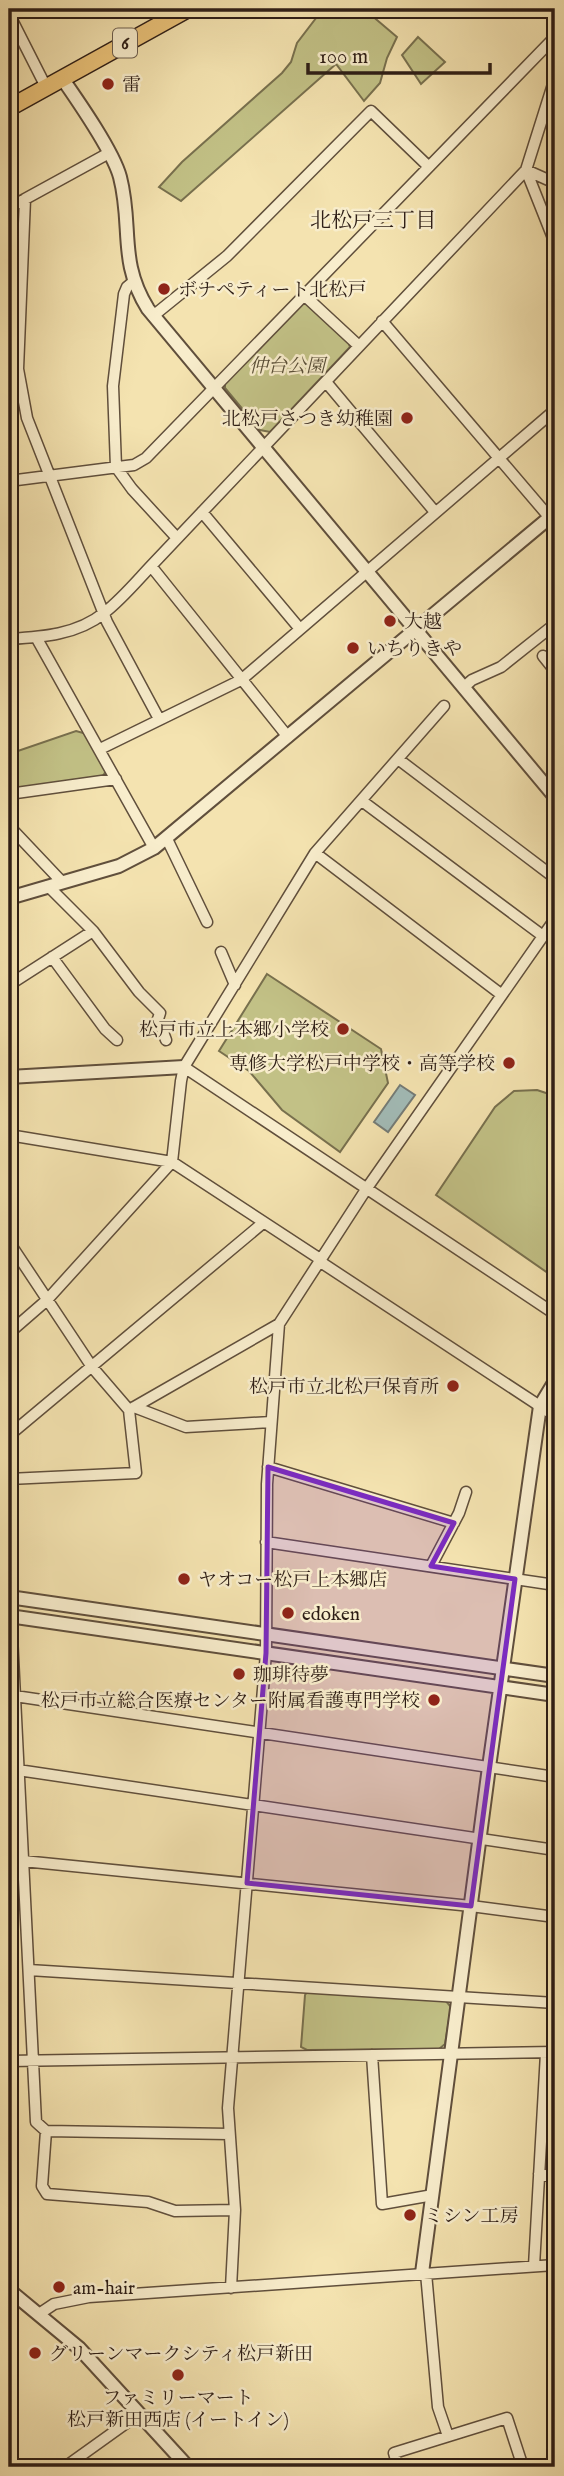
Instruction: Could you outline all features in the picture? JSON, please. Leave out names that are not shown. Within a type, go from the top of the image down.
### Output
[{"type":"highway","name":"6","points":[[9,108],[188,9]]},
{"type":"street","points":[[9,14],[46,87]]},
{"type":"street","points":[[9,481],[134,465],[146,458],[555,37]]},
{"type":"street","points":[[62,78],[119,173],[133,282],[153,316],[555,797]]},
{"type":"street","points":[[9,639],[62,633],[78,627],[106,612],[151,566],[526,170],[555,78]]},
{"type":"street","points":[[153,316],[227,256],[371,111],[428,166]]},
{"type":"street","points":[[9,208],[109,153]]},
{"type":"street","points":[[526,170],[555,183]]},
{"type":"street","points":[[526,170],[555,243]]},
{"type":"street","points":[[25,199],[18,369],[27,418],[106,612],[107,622],[159,719]]},
{"type":"street","points":[[133,282],[124,294],[113,386],[116,467],[132,489],[177,538]]},
{"type":"street","points":[[304,295],[359,346]]},
{"type":"street","points":[[9,898],[119,866],[167,839],[553,516],[382,321]]},
{"type":"street","points":[[326,382],[435,512]]},
{"type":"street","points":[[100,749],[240,680],[555,410]]},
{"type":"street","points":[[202,512],[300,629]]},
{"type":"street","points":[[151,566],[288,737]]},
{"type":"street","points":[[464,687],[472,680],[501,667],[555,624]]},
{"type":"street","points":[[36,637],[154,848]]},
{"type":"street","points":[[543,656],[555,671]]},
{"type":"street","points":[[9,1333],[47,1300],[172,1162],[184,1067],[315,853],[444,706]]},
{"type":"street","points":[[398,759],[555,878]]},
{"type":"street","points":[[9,794],[116,779]]},
{"type":"street","points":[[362,801],[543,936]]},
{"type":"street","points":[[9,826],[62,882]]},
{"type":"street","points":[[167,839],[207,922]]},
{"type":"street","points":[[315,853],[502,995]]},
{"type":"street","points":[[48,886],[93,932],[139,992],[160,1013],[158,1019],[166,1040]]},
{"type":"street","points":[[132,1408],[279,1324],[367,1188],[555,919]]},
{"type":"street","points":[[9,985],[93,932]]},
{"type":"street","points":[[220,952],[235,985]]},
{"type":"street","points":[[52,957],[105,1029],[117,1040]]},
{"type":"street","points":[[9,1077],[184,1067],[555,1314]]},
{"type":"street","points":[[9,1135],[172,1162],[555,1416]]},
{"type":"street","points":[[9,1433],[263,1223]]},
{"type":"street","points":[[9,1242],[92,1367],[132,1408],[186,1427],[271,1422]]},
{"type":"street","points":[[231,2288],[234,2210],[228,2108],[266,1653],[268,1466],[279,1324]]},
{"type":"street","points":[[448,2436],[439,2407],[424,2273],[489,1767],[540,1406],[555,1381]]},
{"type":"street","points":[[9,1479],[136,1473],[132,1408]]},
{"type":"street","points":[[268,1466],[454,1523]]},
{"type":"street","points":[[432,1566],[466,1492]]},
{"type":"street","points":[[267,1542],[555,1585]]},
{"type":"street","points":[[229,2134],[46,2131],[36,2122],[10,1598],[555,1676]]},
{"type":"street","points":[[10,1616],[555,1695]]},
{"type":"street","points":[[15,1696],[555,1777]]},
{"type":"street","points":[[18,1770],[555,1850]]},
{"type":"street","points":[[9,1861],[247,1883],[555,1917]]},
{"type":"street","points":[[29,1970],[555,2003]]},
{"type":"street","points":[[9,2061],[551,2053],[539,2174],[534,2266]]},
{"type":"street","points":[[372,2056],[382,2204],[433,2195]]},
{"type":"street","points":[[46,2131],[42,2186],[47,2194],[148,2202],[174,2211],[234,2210]]},
{"type":"street","points":[[539,2174],[555,2177]]},
{"type":"street","points":[[39,2314],[54,2304],[89,2297],[555,2265]]},
{"type":"street","points":[[9,2290],[79,2347],[188,2467]]},
{"type":"street","points":[[65,2467],[139,2414]]},
{"type":"street","points":[[398,2467],[394,2453],[507,2418],[523,2467]]},
{"type":"street","points":[[9,2460],[18,2467]]},
{"type":"highlighted area","points":[[268,1467],[454,1523],[431,1566],[515,1579],[471,1906],[247,1883],[266,1653]]},
{"type":"green space","points":[[323,9],[364,9],[397,37],[387,58],[380,83],[364,101],[336,64],[181,201],[159,187],[182,162],[282,73],[291,62],[297,43]]},
{"type":"green space","points":[[418,37],[445,62],[421,84],[402,55]]},
{"type":"green space","name":"仲台公園","points":[[301,303],[306,303],[348,341],[350,347],[270,432],[260,430],[225,388],[225,383]]},
{"type":"green space","points":[[76,731],[87,734],[107,769],[103,776],[9,790],[9,754]]},
{"type":"green space","points":[[267,974],[381,1049],[388,1083],[340,1152],[282,1110],[249,1071],[219,1051]]},
{"type":"green space","points":[[537,1090],[555,1096],[555,1278],[436,1195],[495,1107],[514,1091]]},
{"type":"green space","points":[[307,1992],[445,2000],[451,2007],[445,2044],[439,2049],[307,2050],[301,2047]]},
{"type":"water","points":[[400,1085],[415,1095],[388,1132],[374,1122]]},
{"type":"place","name":"雷","points":[[108,84]]},
{"type":"place","name":"ボナペティート北松戸","points":[[164,289]]},
{"type":"place","name":"北松戸さつき幼稚園","points":[[407,418]]},
{"type":"place","name":"大越","points":[[390,621]]},
{"type":"place","name":"いちりきや","points":[[353,648]]},
{"type":"place","name":"松戸市立上本郷小学校","points":[[343,1029]]},
{"type":"place","name":"専修大学松戸中学校・高等学校","points":[[509,1063]]},
{"type":"place","name":"松戸市立北松戸保育所","points":[[453,1386]]},
{"type":"place","name":"ヤオコー松戸上本郷店","points":[[184,1579]]},
{"type":"place","name":"edoken","points":[[288,1613]]},
{"type":"place","name":"珈琲待夢","points":[[239,1674]]},
{"type":"place","name":"松戸市立総合医療センター附属看護専門学校","points":[[434,1700]]},
{"type":"place","name":"ミシン工房","points":[[410,2215]]},
{"type":"place","name":"am-hair","points":[[59,2287]]},
{"type":"place","name":"グリーンマークシティ松戸新田","points":[[35,2353]]},
{"type":"place","name":"ファミリーマート 松戸新田西店 (イートイン)","points":[[178,2375]]},
{"type":"district","name":"北松戸三丁目","points":[[373,220]]}]
